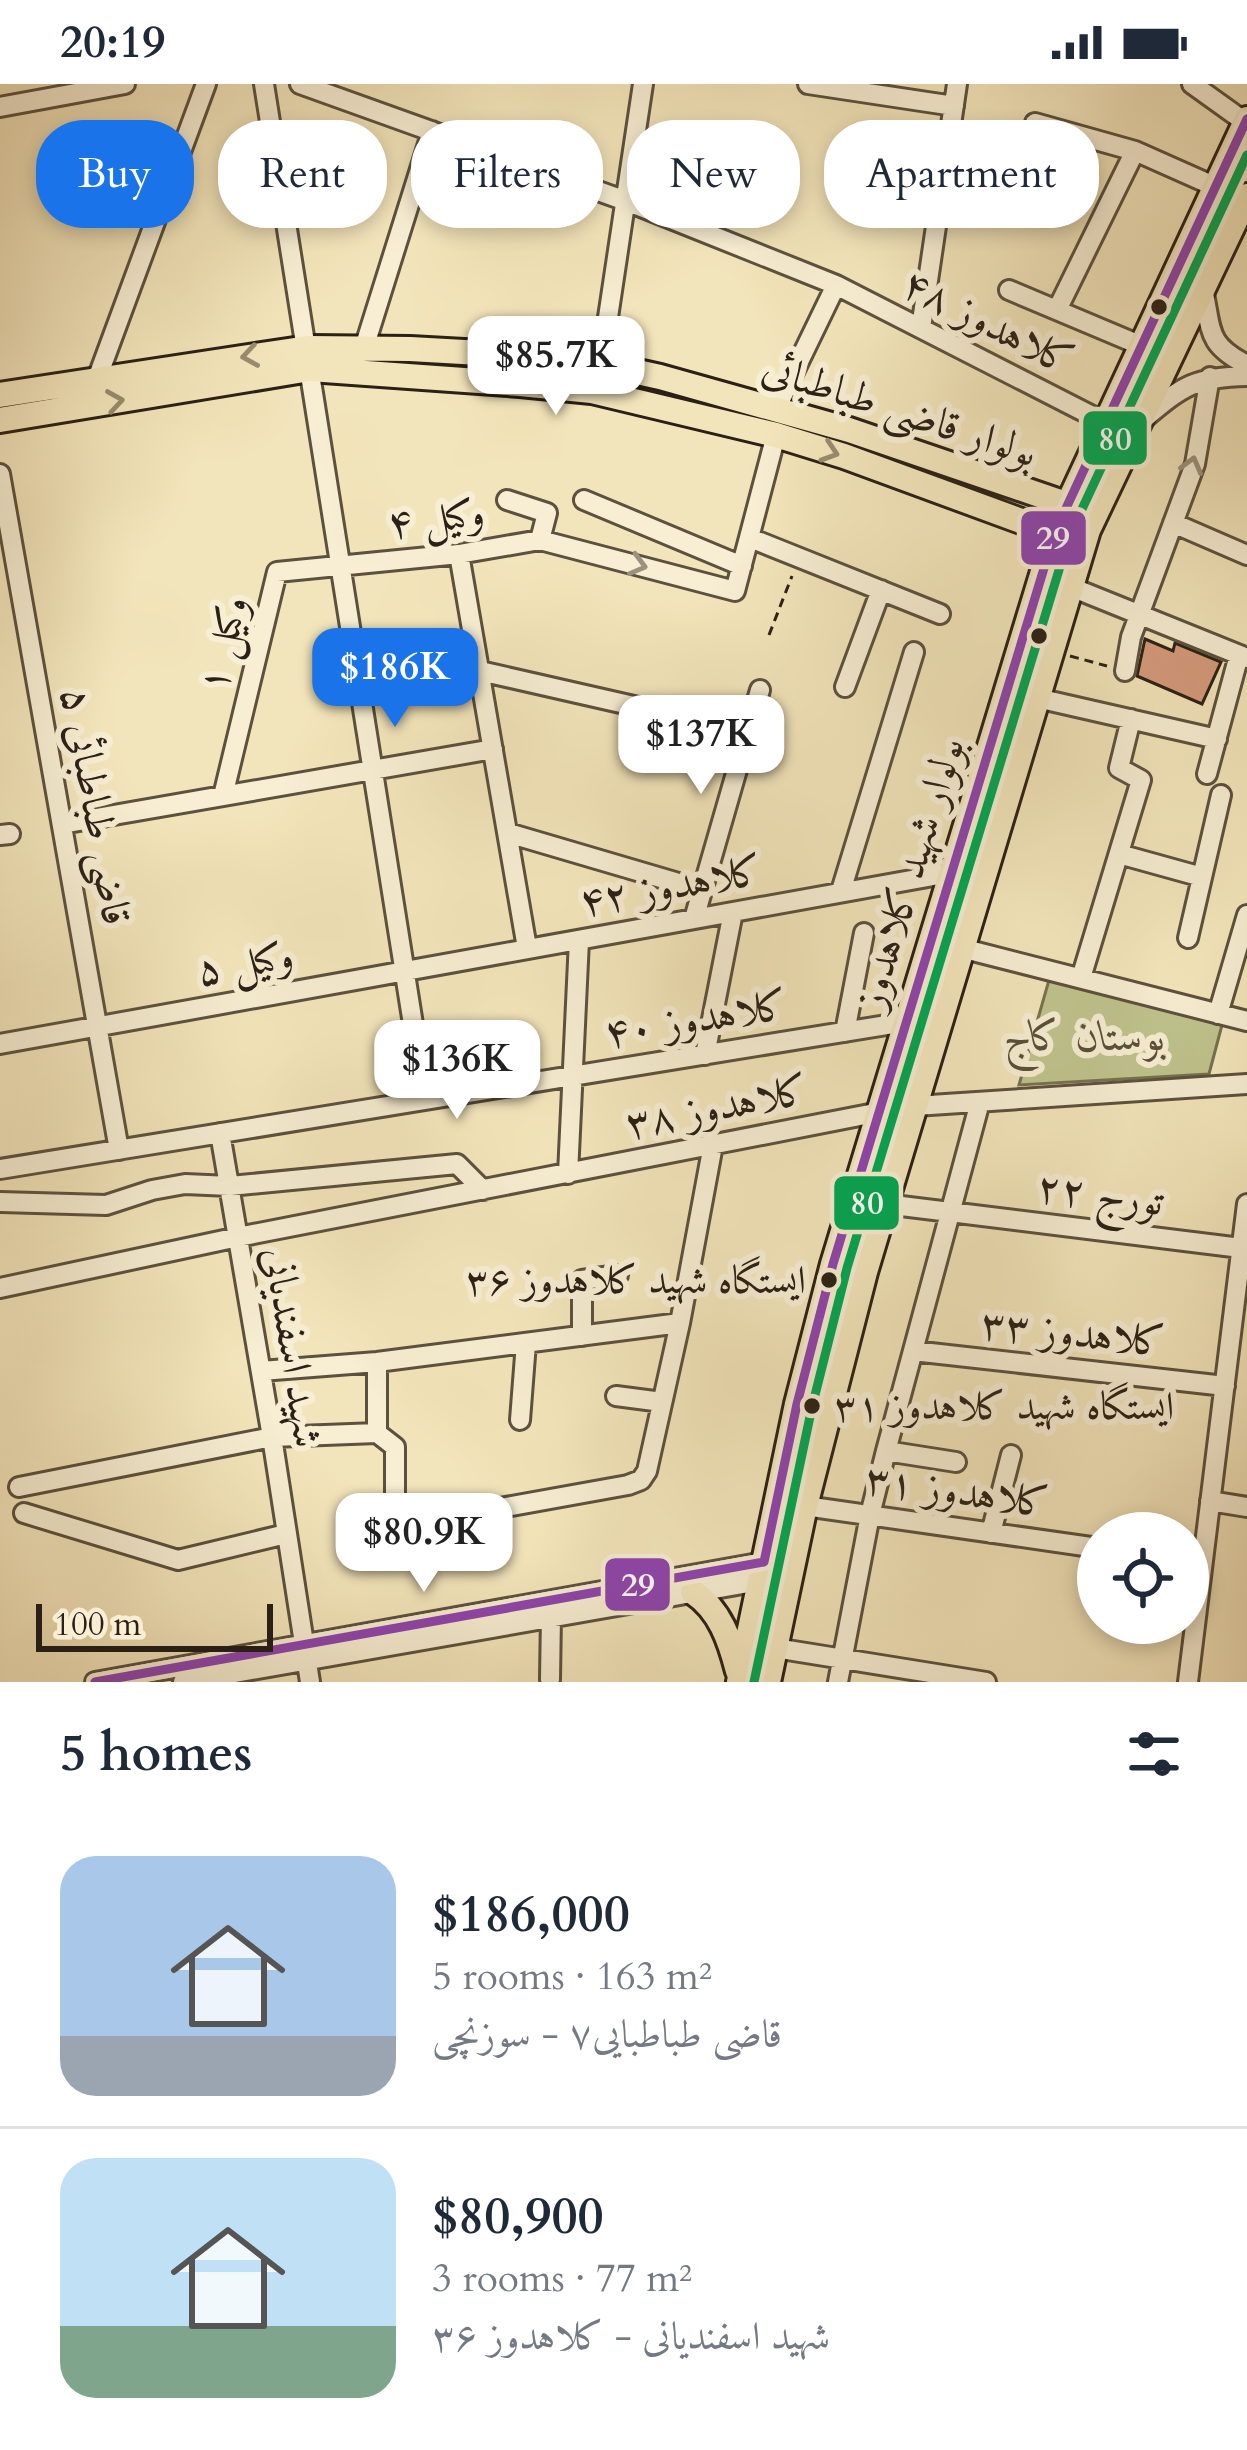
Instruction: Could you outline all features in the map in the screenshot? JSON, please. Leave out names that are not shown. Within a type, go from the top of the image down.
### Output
[{"type":"main road","name":"بولوار شهید کلاهدوز","points":[[739,1679],[797,1404],[833,1264],[1055,532],[1246,120]]},
{"type":"main road","name":"بولوار شهید کلاهدوز","points":[[768,1682],[834,1387],[1088,530],[1247,196]]},
{"type":"main road","name":"بولوار قاضی طباطبائی","points":[[0,420],[364,348],[517,355],[601,364],[660,377],[776,422],[844,456],[1055,532],[1088,530]]},
{"type":"main road","name":"بولوار قاضی طباطبائی","points":[[0,394],[309,358],[592,391],[849,430],[1069,505],[1088,530]]},
{"type":"main road","points":[[762,1571],[790,1580]]},
{"type":"main road","points":[[694,1592],[709,1602],[723,1626],[739,1679]]},
{"type":"street","points":[[0,107],[121,84]]},
{"type":"street","points":[[98,379],[206,84]]},
{"type":"street","points":[[264,84],[425,1100]]},
{"type":"street","name":"کلاهدوز ۴۸","points":[[300,84],[411,124]]},
{"type":"street","points":[[601,364],[643,84]]},
{"type":"street","points":[[808,84],[954,106]]},
{"type":"street","points":[[921,328],[958,84]]},
{"type":"street","points":[[1192,84],[1246,120]]},
{"type":"street","points":[[1099,141],[1135,151],[1216,187]]},
{"type":"street","points":[[1058,310],[1135,151]]},
{"type":"street","name":"کلاهدوز ۴۸","points":[[603,193],[836,285],[1106,423]]},
{"type":"street","points":[[364,348],[411,198]]},
{"type":"street","points":[[507,500],[547,513],[540,540],[736,591],[776,422],[836,285]]},
{"type":"street","points":[[1202,289],[1213,336],[1222,352],[1247,365]]},
{"type":"street","points":[[1009,290],[1142,346]]},
{"type":"street","points":[[1138,424],[1178,391],[1210,377],[1247,376]]},
{"type":"street","points":[[1125,671],[1131,637],[1195,464],[1210,377]]},
{"type":"street","name":"قاضی طباطبائی ۵","points":[[0,474],[119,1150]]},
{"type":"street","points":[[584,500],[742,566]]},
{"type":"street","points":[[1173,523],[1247,555]]},
{"type":"street","points":[[750,538],[940,614]]},
{"type":"street","name":"وکيل ۴","points":[[341,566],[540,540]]},
{"type":"street","points":[[460,554],[527,948]]},
{"type":"street","name":"وکيل ۱","points":[[223,796],[277,572],[341,566]]},
{"type":"street","points":[[1070,587],[1243,656],[1208,774]]},
{"type":"street","points":[[845,688],[881,590]]},
{"type":"street","points":[[842,891],[914,652]]},
{"type":"street","points":[[480,671],[748,731]]},
{"type":"street","points":[[694,919],[760,690]]},
{"type":"street","points":[[1037,698],[1216,739]]},
{"type":"street","points":[[1082,978],[1141,781],[1119,768],[1132,719]]},
{"type":"street","points":[[62,824],[493,749]]},
{"type":"street","points":[[1188,938],[1222,795]]},
{"type":"street","points":[[508,833],[702,890]]},
{"type":"street","points":[[1119,854],[1202,877]]},
{"type":"street","name":"کلاهدوز ۴۲","points":[[405,971],[950,873]]},
{"type":"street","points":[[705,1054],[734,912]]},
{"type":"street","points":[[1218,1013],[1247,915]]},
{"type":"street","points":[[844,1032],[863,933]]},
{"type":"street","points":[[568,1174],[579,940]]},
{"type":"street","points":[[961,948],[1247,1021]]},
{"type":"street","name":"وکيل ۵","points":[[0,1044],[405,971]]},
{"type":"street","name":"کلاهدوز ۴۰","points":[[0,1169],[905,1022]]},
{"type":"street","points":[[915,1106],[1247,1084]]},
{"type":"street","points":[[838,1682],[870,1515],[980,1102]]},
{"type":"street","name":"کلاهدوز ۳۸","points":[[0,1288],[880,1112]]},
{"type":"street","name":"شهید اسفندیانی","points":[[220,1133],[310,1682]]},
{"type":"street","points":[[19,1487],[272,1437],[377,1433],[395,1447],[395,1526],[641,1480],[647,1471],[680,1323],[713,1145]]},
{"type":"street","points":[[0,1202],[106,1205],[185,1184],[230,1186],[457,1164],[483,1190]]},
{"type":"street","name":"تورج ۲۲","points":[[885,1204],[1244,1235]]},
{"type":"street","points":[[1207,1512],[1225,1386],[1238,1358],[1247,1204]]},
{"type":"street","points":[[581,1336],[582,1280],[618,1275]]},
{"type":"street","points":[[261,1371],[377,1362],[680,1323]]},
{"type":"street","points":[[520,1420],[526,1343]]},
{"type":"street","name":"کلاهدوز ۳۳","points":[[913,1351],[1225,1386]]},
{"type":"street","points":[[377,1362],[377,1433]]},
{"type":"street","points":[[616,1396],[662,1402]]},
{"type":"street","points":[[886,1451],[956,1462]]},
{"type":"street","points":[[992,1533],[1011,1455]]},
{"type":"street","points":[[1210,1501],[1247,1507]]},
{"type":"street","name":"کلاهدوز ۳۱","points":[[805,1506],[1077,1545]]},
{"type":"street","points":[[24,1513],[178,1560],[286,1534]]},
{"type":"street","points":[[95,1682],[551,1616],[694,1592],[762,1571]]},
{"type":"street","points":[[183,1682],[304,1653],[762,1571]]},
{"type":"street","points":[[550,1679],[551,1616]]},
{"type":"street","points":[[1188,1682],[1190,1644]]},
{"type":"street","points":[[775,1648],[986,1682]]},
{"type":"path","points":[[769,635],[800,558]]},
{"type":"path","points":[[1051,651],[1125,671]]},
{"type":"green space","name":"بوستان کاج","points":[[1049,980],[1222,1025],[1209,1074],[1019,1085]]},
{"type":"building","points":[[1145,639],[1173,651],[1175,643],[1221,662],[1202,704],[1137,676]]},
{"type":"transit line","name":"29","points":[[95,1682],[764,1562],[833,1264],[1055,532],[1247,119]]},
{"type":"transit line","name":"80","points":[[754,1682],[812,1407],[847,1268],[1069,537],[1247,155]]},
{"type":"place","name":"ایستگاه شهید کلاهدوز ۳۶","points":[[829,1280]]},
{"type":"place","name":"ایستگاه شهید کلاهدوز ۳۱","points":[[812,1406]]}]
